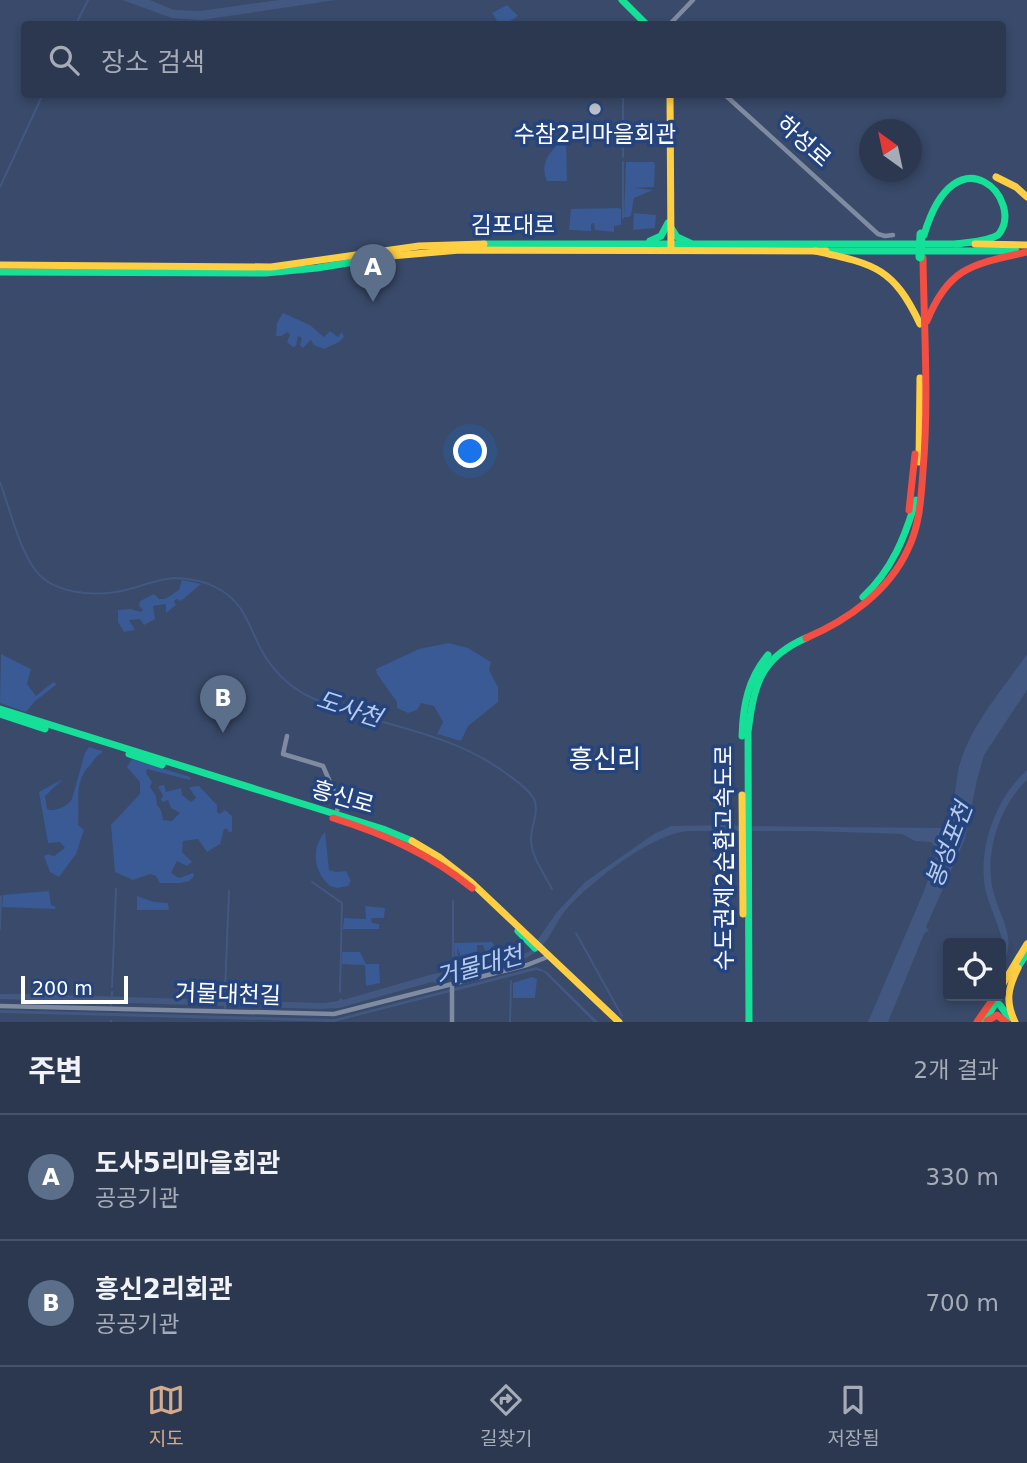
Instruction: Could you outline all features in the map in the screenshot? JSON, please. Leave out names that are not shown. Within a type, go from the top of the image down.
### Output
[{"type":"main road","points":[[623,0],[645,21]]},
{"type":"main road","points":[[669,98],[669,247]]},
{"type":"main road","points":[[914,522],[922,440],[922,258],[926,212],[944,188],[962,178],[978,175],[995,177],[1016,187],[1027,197]]},
{"type":"main road","points":[[923,234],[937,201],[947,190],[973,179],[990,180],[1003,187],[1012,200],[1014,215],[1005,230],[993,237],[956,244]]},
{"type":"main road","points":[[638,244],[658,238],[669,223]]},
{"type":"main road","points":[[669,223],[677,237],[692,244]]},
{"type":"main road","name":"김포대로","points":[[0,265],[271,267],[314,263],[419,245],[1027,245]]},
{"type":"main road","name":"김포대로","points":[[0,272],[258,274],[427,251],[669,247],[1027,252]]},
{"type":"main road","points":[[815,251],[867,263],[885,272],[905,292],[922,327]]},
{"type":"main road","points":[[922,327],[944,285],[962,270],[982,262],[1027,252]]},
{"type":"main road","name":"수도권제2순환고속도로","points":[[746,815],[742,716],[746,695],[758,667],[770,653],[792,638],[852,607],[877,584],[893,562],[914,522]]},
{"type":"main road","name":"수도권제2순환고속도로","points":[[744,1022],[748,732],[755,688],[768,663],[787,647],[842,620],[878,592],[903,559],[914,538],[914,522]]},
{"type":"main road","name":"흥신로","points":[[0,712],[391,832],[437,855],[467,877],[613,1022]]},
{"type":"main road","name":"흥신로","points":[[0,712],[394,838],[426,855],[463,880],[531,941]]},
{"type":"main road","name":"수도권제2순환고속도로","points":[[746,840],[749,1022]]},
{"type":"main road","points":[[1006,979],[1027,944]]},
{"type":"main road","points":[[1006,985],[1027,953]]},
{"type":"main road","name":"흥신로","points":[[545,955],[619,1022]]},
{"type":"main road","points":[[1010,1021],[1006,996],[1018,968]]},
{"type":"main road","points":[[977,1022],[994,1001]]},
{"type":"main road","points":[[985,1022],[996,1001]]},
{"type":"main road","points":[[999,1001],[1010,1021]]},
{"type":"main road","points":[[985,1022],[997,1015],[1010,1021]]},
{"type":"street","points":[[673,21],[693,0]]},
{"type":"street","name":"하성로","points":[[728,98],[878,234],[893,235]]},
{"type":"street","points":[[287,736],[283,754],[323,766],[339,803],[336,815]]},
{"type":"street","name":"거물대천길","points":[[0,1006],[334,1014],[452,984],[545,955]]},
{"type":"street","points":[[452,984],[452,1022]]},
{"type":"shaded area","points":[[507,5],[518,16],[510,21],[497,21],[492,13]]},
{"type":"shaded area","points":[[566,139],[567,181],[547,181],[544,169],[547,158],[562,140]]},
{"type":"shaded area","points":[[626,162],[655,164],[654,187],[634,188],[653,190],[634,198],[629,217],[624,217]]},
{"type":"shaded area","points":[[571,209],[621,209],[621,225],[614,226],[614,232],[595,230],[594,223],[591,224],[591,231],[569,230]]},
{"type":"shaded area","points":[[634,213],[656,215],[655,228],[633,230]]},
{"type":"shaded area","points":[[283,313],[310,325],[324,337],[330,331],[338,337],[342,332],[344,337],[324,349],[314,345],[311,340],[303,348],[300,345],[302,338],[298,336],[296,346],[293,347],[287,342],[290,335],[288,332],[276,336],[277,323]]},
{"type":"shaded area","points":[[182,580],[201,584],[181,601],[174,601],[176,605],[166,613],[166,604],[153,606],[155,619],[144,625],[140,619],[129,620],[135,630],[124,632],[118,622],[118,610],[131,609],[141,612],[143,610],[139,606],[140,601],[154,594],[159,599],[165,599],[179,590]]},
{"type":"shaded area","points":[[448,643],[468,648],[491,662],[489,670],[498,687],[498,702],[468,726],[461,741],[437,734],[443,722],[434,706],[421,703],[417,710],[408,713],[397,708],[397,702],[376,669],[419,649]]},
{"type":"shaded area","points":[[1,654],[31,669],[27,684],[36,696],[53,682],[57,684],[26,712],[0,703]]},
{"type":"shaded area","points":[[89,747],[102,753],[95,758],[81,778],[78,825],[84,830],[76,854],[59,877],[50,872],[44,856],[54,856],[65,848],[60,842],[48,843],[39,792],[63,779],[45,796],[47,809],[57,809],[67,804],[72,799]]},
{"type":"shaded area","points":[[132,759],[190,777],[190,780],[147,769],[146,773],[152,782],[150,787],[156,796],[163,820],[172,821],[180,813],[171,808],[168,800],[161,800],[163,795],[158,787],[162,785],[166,792],[181,788],[182,795],[191,802],[196,798],[189,787],[199,786],[217,805],[217,812],[220,814],[225,810],[232,816],[232,831],[230,833],[224,829],[220,844],[207,852],[198,839],[183,841],[182,852],[192,862],[187,866],[177,861],[171,873],[179,878],[193,873],[194,876],[189,881],[160,883],[156,876],[150,874],[133,880],[115,872],[111,825],[140,794],[140,782],[127,767]]},
{"type":"shaded area","points":[[325,832],[329,870],[346,871],[351,881],[348,886],[330,886],[317,867],[317,845]]},
{"type":"shaded area","points":[[49,891],[51,905],[56,907],[55,909],[2,907],[3,895]]},
{"type":"shaded area","points":[[137,896],[154,902],[168,903],[169,910],[137,910]]},
{"type":"shaded area","points":[[365,906],[385,908],[384,918],[371,918],[372,923],[379,924],[379,929],[343,929],[344,918],[366,919]]},
{"type":"shaded area","points":[[492,942],[494,945],[486,953],[483,945],[477,945],[477,956],[469,959],[461,957],[457,947],[458,958],[455,961],[454,943]]},
{"type":"shaded area","points":[[342,952],[360,952],[366,964],[379,964],[380,983],[366,986],[365,965],[342,964]]},
{"type":"shaded area","points":[[532,977],[537,979],[535,998],[513,998],[513,983]]},
{"type":"water","points":[[122,0],[150,0],[174,10],[200,11],[278,0],[336,0],[202,20],[172,18]]},
{"type":"water","name":"봉성포천","points":[[1027,654],[1027,690],[984,755],[965,839],[926,927],[929,930],[924,934],[888,1022],[868,1022],[924,891],[938,851],[931,842],[915,841],[902,834],[810,831],[689,831],[674,834],[640,850],[589,887],[565,911],[541,947],[527,957],[515,962],[458,973],[436,983],[339,1008],[0,999],[0,994],[25,994],[324,1003],[338,1001],[433,974],[456,971],[529,952],[557,912],[585,882],[654,834],[671,826],[728,825],[732,822],[736,826],[941,828],[952,809],[959,767],[971,737],[988,708]]},
{"type":"water","points":[[1027,770],[1027,780],[1017,790],[996,830],[991,861],[993,890],[1008,938],[1006,957],[1006,938],[1001,938],[985,888],[984,856],[998,809],[1016,781]]},
{"type":"water","points":[[536,967],[546,971],[598,1022],[594,1022],[544,972],[536,970],[334,1022],[0,1013],[0,1010],[3,1010],[335,1019]]},
{"type":"waterway","points":[[78,21],[88,0]]},
{"type":"waterway","points":[[0,187],[41,98]]},
{"type":"waterway","points":[[623,98],[623,157]]},
{"type":"waterway","points":[[623,162],[623,218]]},
{"type":"waterway","name":"도사천","points":[[0,482],[15,528],[30,562],[36,571],[52,584],[95,594],[123,591],[173,578],[196,580],[214,586],[228,595],[241,609],[258,644],[281,676],[304,694],[355,714],[458,746],[507,774],[525,788],[536,804],[532,847],[552,889]]},
{"type":"waterway","points":[[312,882],[342,903],[340,992]]},
{"type":"waterway","points":[[112,987],[116,889]]},
{"type":"waterway","points":[[225,991],[229,891]]},
{"type":"waterway","points":[[0,929],[1,896]]},
{"type":"waterway","points":[[453,901],[453,962]]},
{"type":"waterway","name":"도사천","points":[[576,933],[622,1016]]},
{"type":"waterway","points":[[510,1022],[511,981]]},
{"type":"waterway","name":"거물대천","points":[[111,1005],[112,992]]},
{"type":"waterway","name":"거물대천","points":[[225,996],[225,1008]]},
{"type":"traffic: fast","points":[[622,0],[643,21]]},
{"type":"traffic: fast","points":[[924,235],[938,203],[953,185],[969,179],[984,182],[996,192],[1003,205],[1004,221],[998,235],[956,244]]},
{"type":"traffic: fast","points":[[650,241],[661,236],[668,223]]},
{"type":"traffic: fast","points":[[672,229],[677,237],[690,243]]},
{"type":"traffic: fast","points":[[920,257],[921,234]]},
{"type":"traffic: fast","points":[[484,244],[960,244]]},
{"type":"traffic: fast","points":[[826,251],[1016,251]]},
{"type":"traffic: fast","points":[[0,272],[266,273],[391,256]]},
{"type":"traffic: fast","points":[[863,597],[890,564],[916,500]]},
{"type":"traffic: fast","points":[[749,1022],[750,715],[757,687],[769,664],[778,655],[806,638]]},
{"type":"traffic: fast","points":[[742,736],[751,683],[768,655]]},
{"type":"traffic: fast","points":[[0,709],[383,829],[412,841]]},
{"type":"traffic: fast","points":[[0,714],[45,729]]},
{"type":"traffic: fast","points":[[129,754],[162,765]]},
{"type":"traffic: fast","points":[[518,931],[535,948]]},
{"type":"traffic: fast","points":[[1016,970],[1027,953]]},
{"type":"traffic: fast","points":[[993,1001],[1000,1005],[1009,1018]]},
{"type":"traffic: fast","points":[[984,1022],[997,1001]]},
{"type":"traffic: slow","points":[[670,98],[671,249]]},
{"type":"traffic: slow","points":[[996,177],[1016,187],[1027,197]]},
{"type":"traffic: slow","points":[[0,265],[271,267],[419,246],[484,244]]},
{"type":"traffic: slow","points":[[975,244],[1027,245]]},
{"type":"traffic: slow","points":[[391,256],[460,250],[826,251]]},
{"type":"traffic: slow","points":[[815,251],[852,260],[880,271],[900,290],[920,324]]},
{"type":"traffic: slow","points":[[919,462],[920,378]]},
{"type":"traffic: slow","points":[[742,795],[743,914]]},
{"type":"traffic: slow","points":[[412,841],[439,857],[471,882],[619,1022]]},
{"type":"traffic: slow","points":[[1006,979],[1027,944]]},
{"type":"traffic: slow","points":[[1015,1022],[1009,995],[1018,968]]},
{"type":"traffic: jam","points":[[927,321],[944,289],[965,270],[1027,252]]},
{"type":"traffic: jam","points":[[806,638],[852,613],[878,591],[900,564],[915,530],[922,491],[926,418],[923,258]]},
{"type":"traffic: jam","points":[[909,510],[915,454]]},
{"type":"traffic: jam","points":[[333,818],[406,846],[440,865],[472,888]]},
{"type":"traffic: jam","points":[[977,1022],[992,1001]]},
{"type":"traffic: jam","points":[[987,1021],[997,1015],[1006,1022]]},
{"type":"place","name":"수참2리마을회관","points":[[595,109]]},
{"type":"place","name":"도사5리마을회관","points":[[373,302]]},
{"type":"place","name":"흥신2리회관","points":[[223,733]]},
{"type":"district","name":"흥신리","points":[[605,759]]}]
